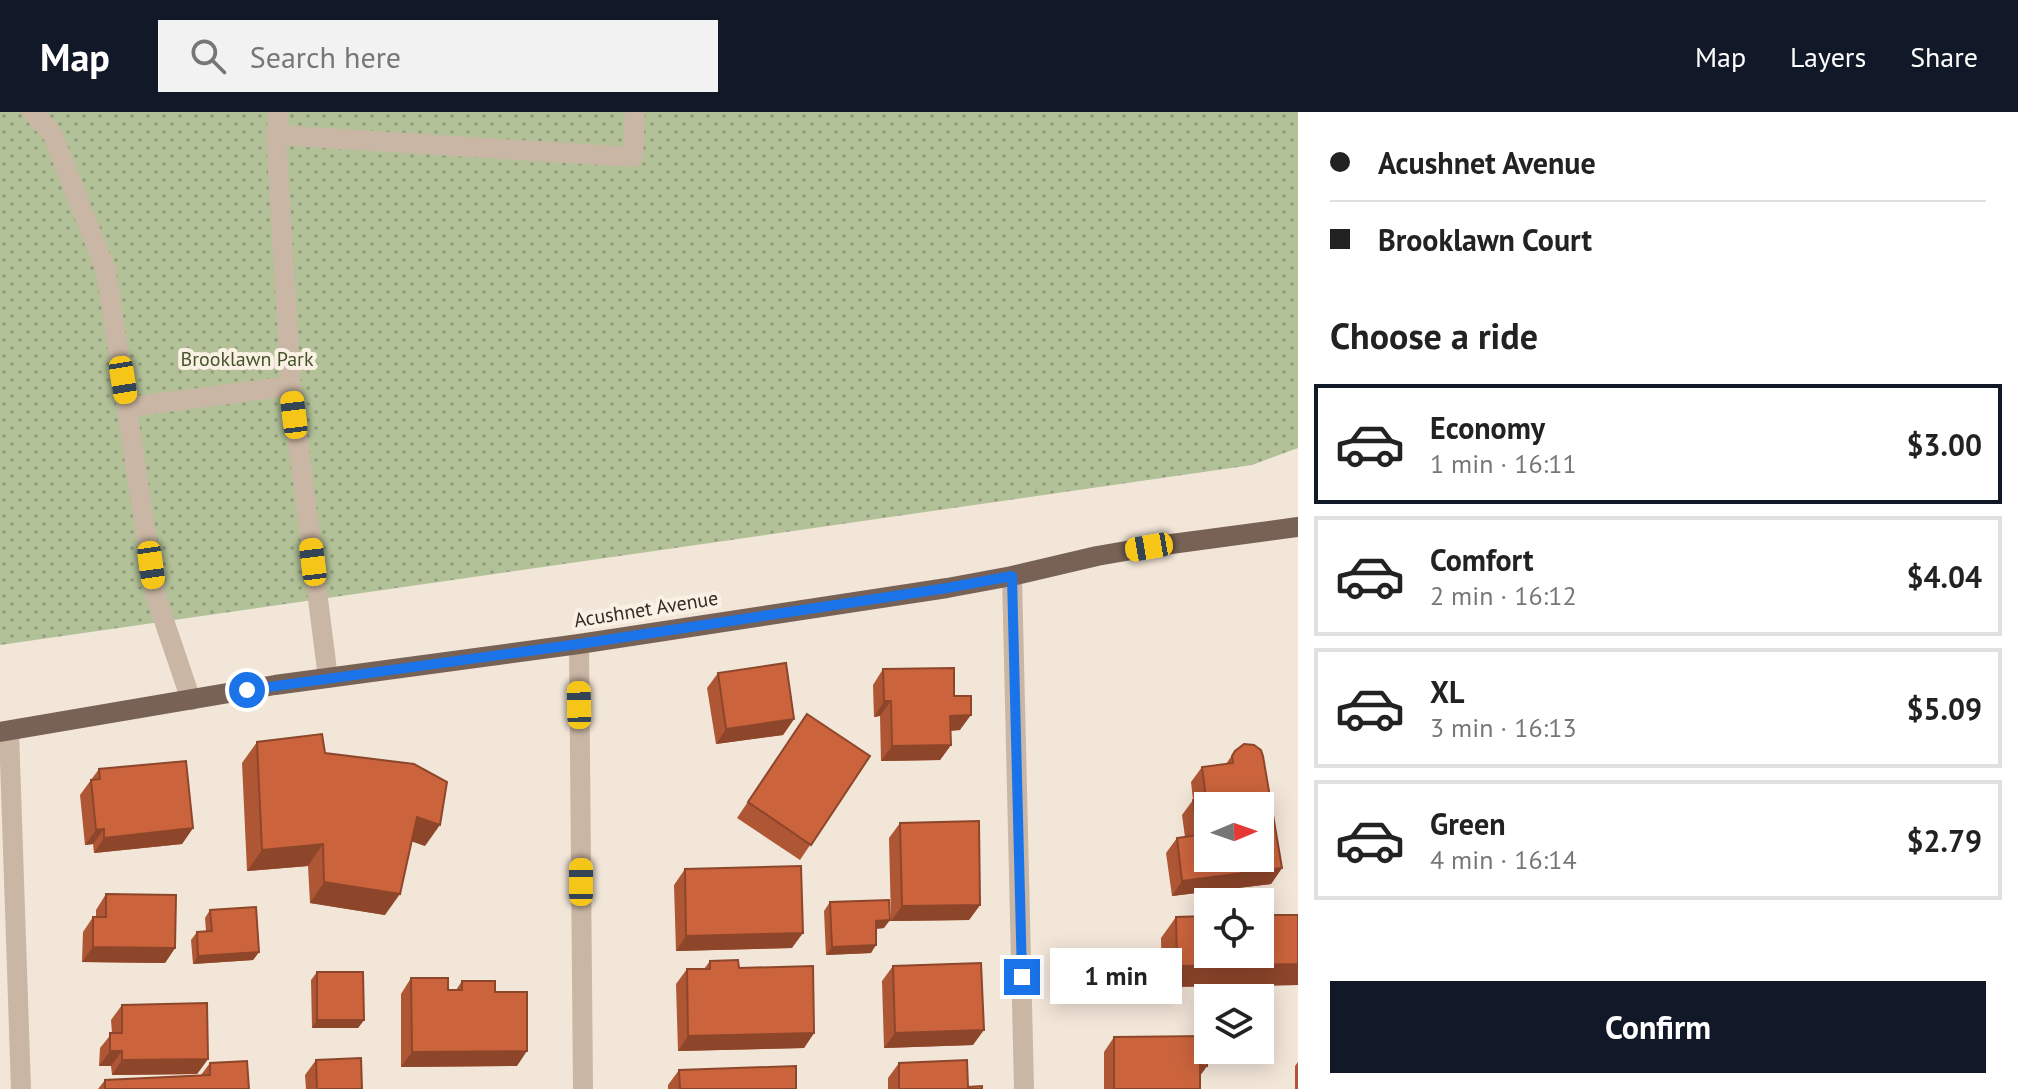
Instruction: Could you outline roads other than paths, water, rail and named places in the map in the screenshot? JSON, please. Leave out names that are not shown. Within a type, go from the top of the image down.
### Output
[{"type":"main road","name":"Acushnet Avenue","points":[[4,731],[328,678],[579,644],[947,588],[1123,551],[1298,527]]},
{"type":"street","points":[[32,112],[52,133],[106,271],[155,594],[191,700]]},
{"type":"street","points":[[279,112],[276,135],[291,386],[328,678]]},
{"type":"street","points":[[276,135],[633,157],[635,112]]},
{"type":"street","points":[[128,407],[291,386]]},
{"type":"street","points":[[1012,576],[1024,1089]]},
{"type":"street","points":[[579,644],[583,1089]]},
{"type":"street","points":[[4,731],[21,1089]]},
{"type":"park label","name":"Brooklawn Park","points":[[247,359]]}]
